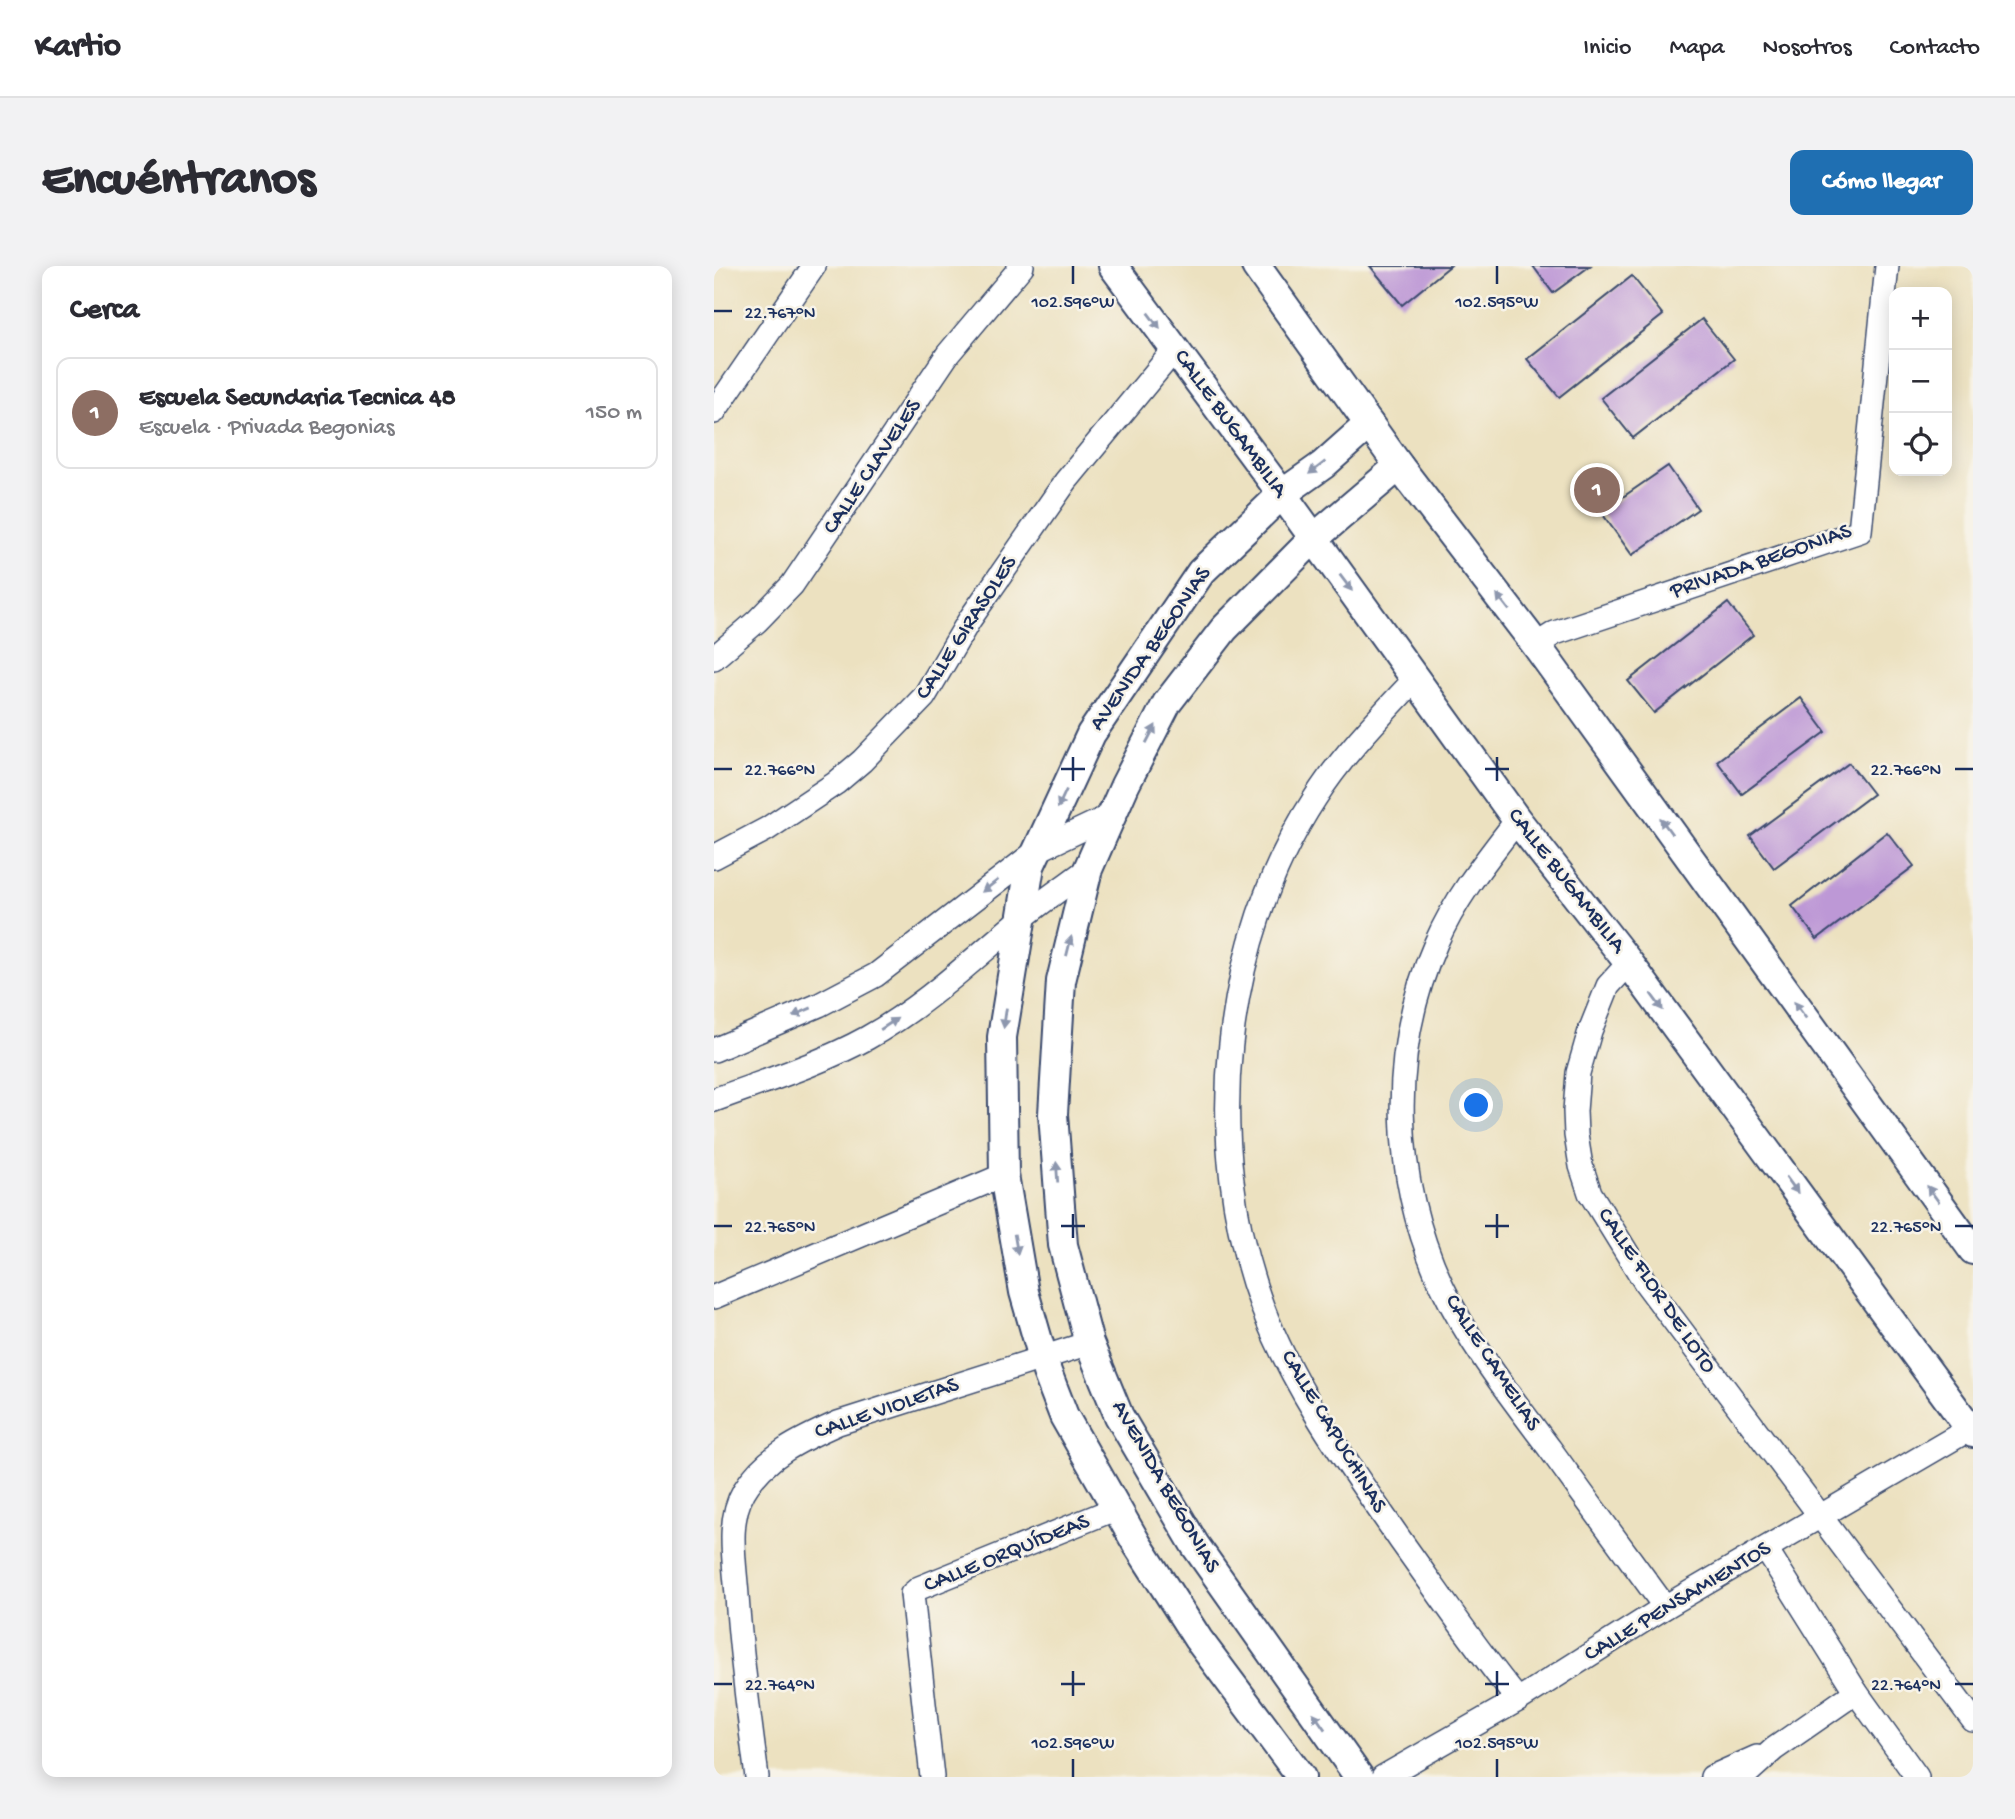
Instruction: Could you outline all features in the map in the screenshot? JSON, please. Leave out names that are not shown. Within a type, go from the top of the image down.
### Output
[{"type":"street","points":[[714,412],[814,266]]},
{"type":"street","name":"CALLE CLAVELES","points":[[714,658],[792,585],[948,354],[1022,266]]},
{"type":"street","name":"CALLE BUGAMBILIA","points":[[1113,266],[1282,494],[1517,820],[1629,963],[1972,1429]]},
{"type":"street","points":[[1256,266],[1399,467],[1536,645],[1973,1250]]},
{"type":"street","name":"PRIVADA BEGONIAS","points":[[1536,645],[1555,632],[1860,531],[1887,266]]},
{"type":"street","name":"CALLE GIRASOLES","points":[[714,857],[768,829],[836,783],[862,761],[924,697],[970,619],[1066,481],[1175,349]]},
{"type":"street","name":"AVENIDA BEGONIAS","points":[[1300,1777],[1198,1639],[1064,1416],[1024,1292],[1004,1175],[1002,1037],[1030,866],[1091,734],[1201,572],[1282,494],[1323,465],[1369,424]]},
{"type":"street","name":"AVENIDA BEGONIAS","points":[[1359,1777],[1195,1545],[1119,1416],[1089,1343],[1063,1245],[1053,1114],[1060,981],[1088,869],[1125,785],[1167,703],[1224,629],[1313,539],[1399,467]]},
{"type":"street","name":"CALLE CAPUCHINAS","points":[[1416,678],[1329,778],[1299,825],[1269,889],[1244,962],[1233,1026],[1228,1119],[1233,1185],[1241,1229],[1262,1307],[1312,1406],[1380,1511],[1518,1700]]},
{"type":"street","name":"AVENIDA BEGONIAS","points":[[714,1050],[819,1005],[876,975],[1038,850],[1112,815]]},
{"type":"street","name":"CALLE CAMELIAS","points":[[1517,820],[1467,886],[1451,912],[1436,943],[1410,1018],[1402,1088],[1402,1133],[1411,1194],[1430,1258],[1468,1335],[1665,1607]]},
{"type":"street","name":"AVENIDA BEGONIAS","points":[[714,1100],[801,1068],[867,1038],[967,966],[1022,918],[1088,869]]},
{"type":"street","name":"CALLE FLOR DE LOTO","points":[[1629,963],[1608,986],[1590,1031],[1578,1073],[1575,1111],[1581,1166],[1590,1193],[1645,1282],[1973,1720]]},
{"type":"street","points":[[714,1297],[1004,1175]]},
{"type":"street","name":"CALLE VIOLETAS","points":[[757,1777],[741,1653],[733,1534],[743,1492],[769,1460],[806,1437],[838,1423],[1089,1343]]},
{"type":"street","name":"CALLE PENSAMIENTOS","points":[[1383,1777],[1518,1700],[1665,1607],[1972,1429]]},
{"type":"street","name":"CALLE ORQUÍDEAS","points":[[932,1777],[912,1594],[919,1588],[1117,1508]]},
{"type":"street","points":[[1766,1549],[1856,1692],[1917,1777]]},
{"type":"street","points":[[1743,1777],[1774,1749],[1856,1692]]},
{"type":"street","points":[[1712,1777],[1774,1749]]},
{"type":"building","points":[[1370,266],[1450,266],[1402,305]]},
{"type":"building","points":[[1533,266],[1590,266],[1553,293]]},
{"type":"building","points":[[1632,276],[1663,315],[1559,397],[1527,359]]},
{"type":"building","points":[[1702,319],[1734,359],[1633,438],[1601,398]]},
{"type":"building","points":[[1668,466],[1698,509],[1632,555],[1601,512]]},
{"type":"building","points":[[1728,603],[1753,635],[1654,713],[1628,681]]},
{"type":"building","points":[[1801,698],[1826,732],[1742,794],[1717,761]]},
{"type":"building","points":[[1849,763],[1873,794],[1774,868],[1750,836]]},
{"type":"building","points":[[1887,832],[1914,866],[1817,939],[1792,906]]},
{"type":"place","name":"Escuela Secundaria Tecnica 48","points":[[1597,490]]}]
